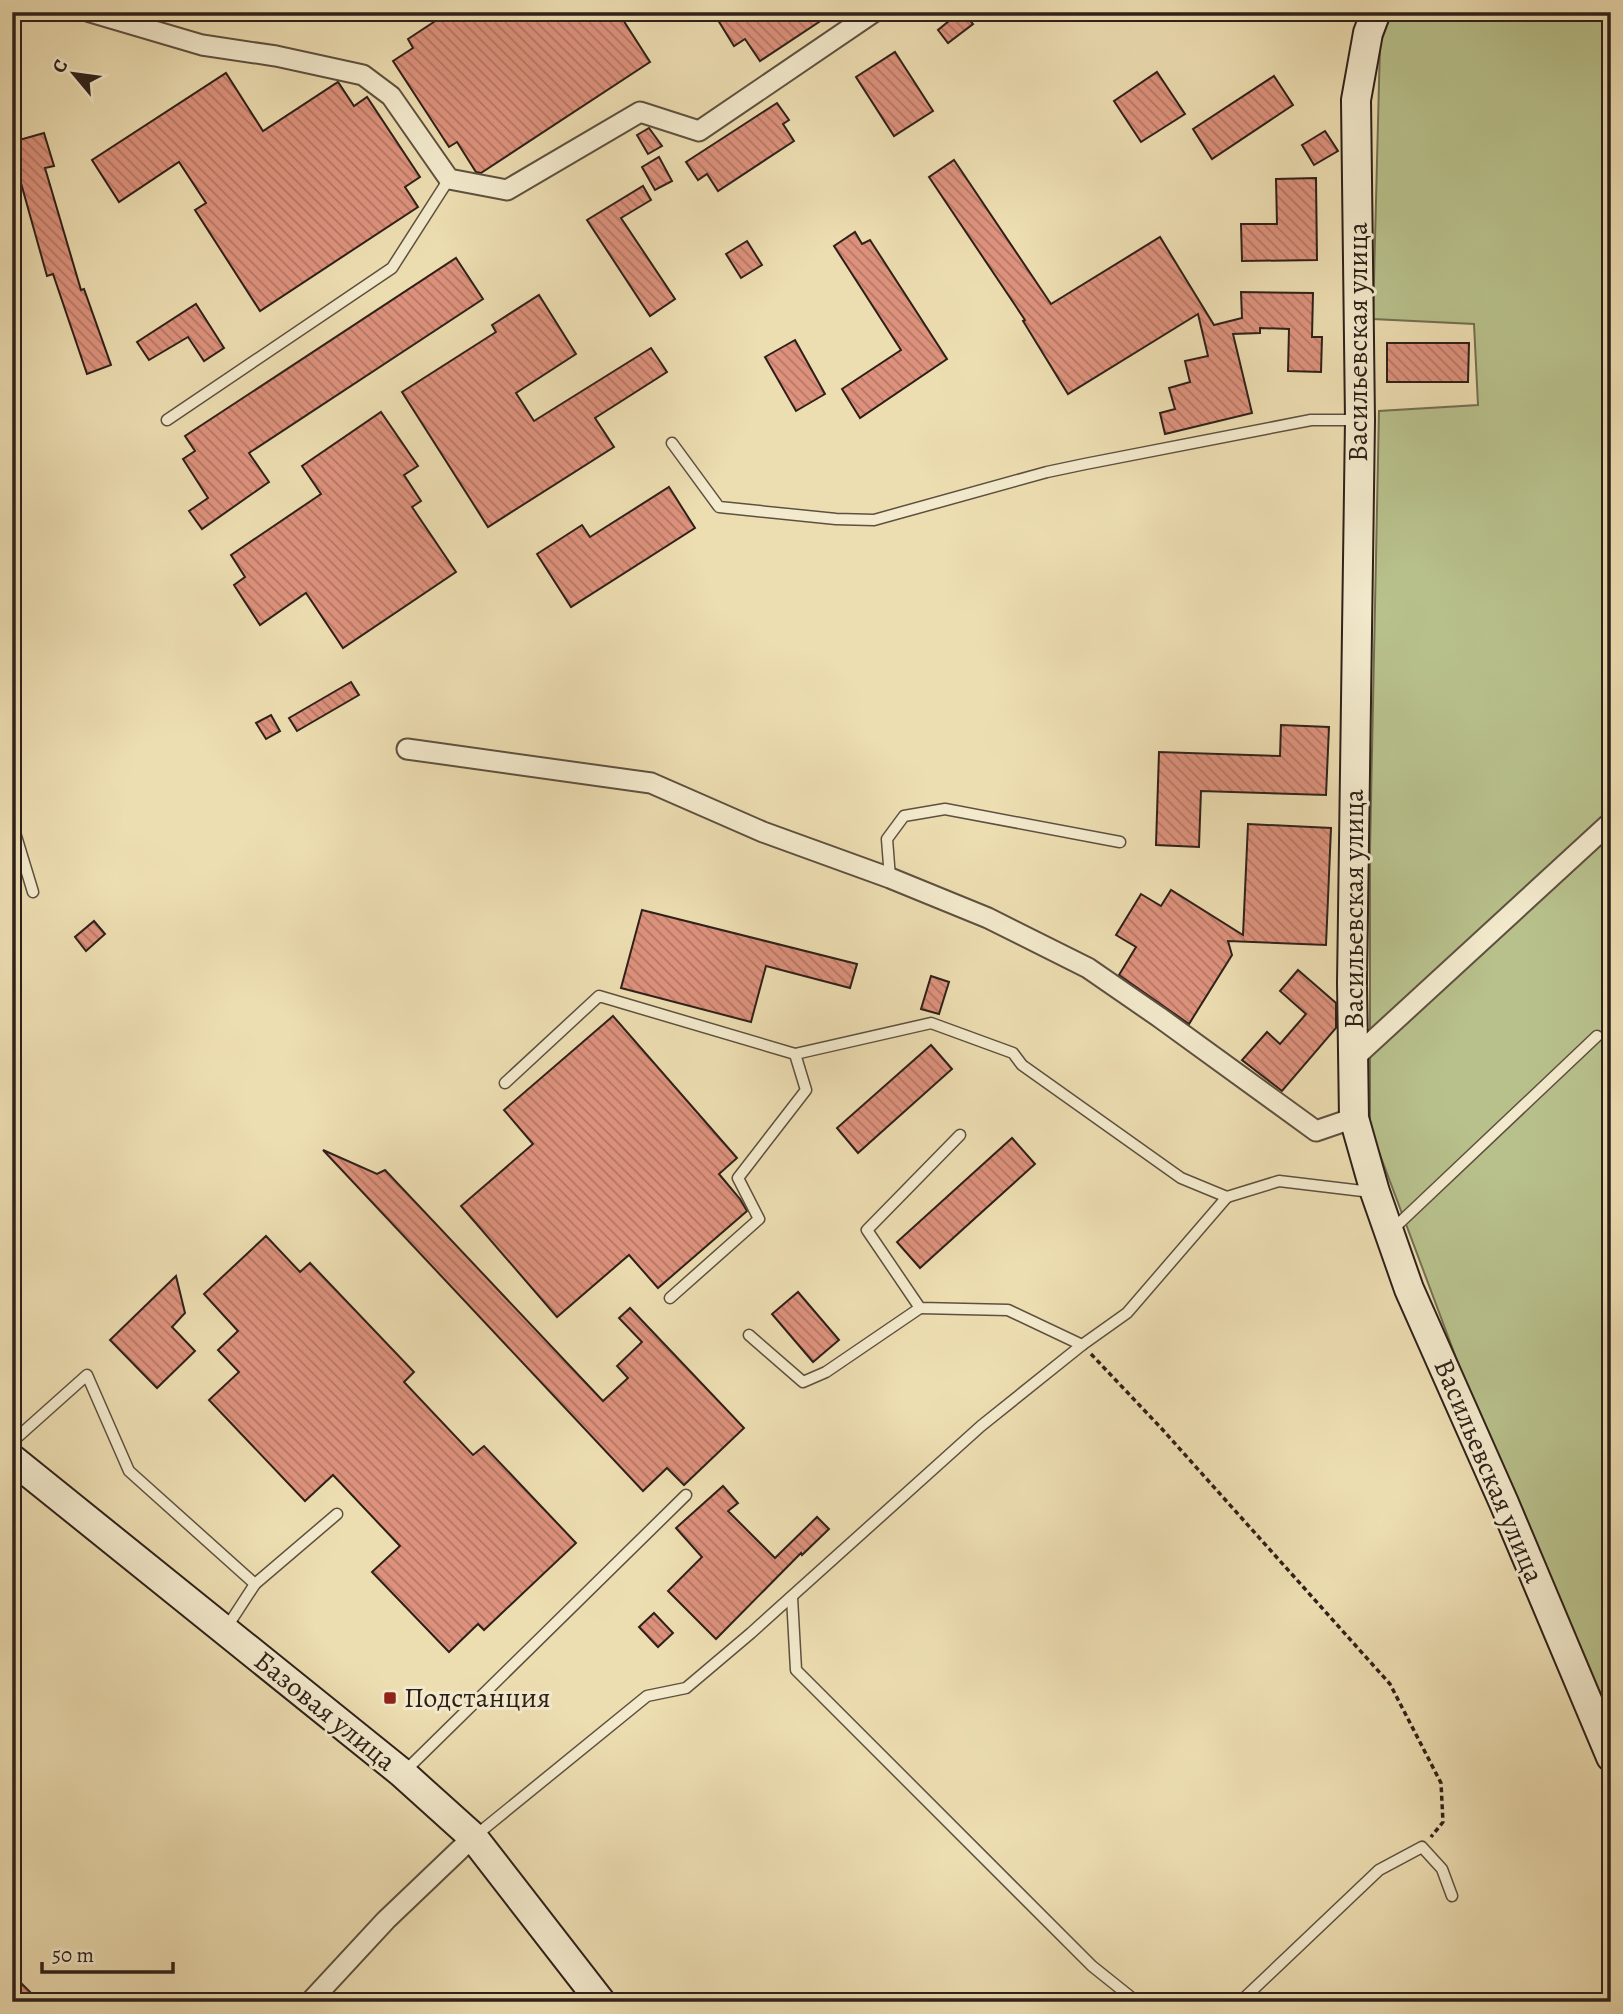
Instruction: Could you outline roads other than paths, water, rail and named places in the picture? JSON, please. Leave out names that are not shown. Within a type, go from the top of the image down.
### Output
[{"type":"street","points":[[90,12],[202,45],[276,56],[363,75],[391,96],[449,179],[507,190],[640,112],[699,131],[874,12]]},
{"type":"street","name":"Васильевская улица","points":[[1376,12],[1368,33],[1356,100],[1360,420],[1354,1118],[1375,1192],[1409,1289],[1504,1503],[1611,1757]]},
{"type":"street","points":[[407,749],[651,783],[763,832],[890,878],[988,918],[1087,968],[1316,1131],[1354,1118]]},
{"type":"street","points":[[1353,1059],[1611,822]]},
{"type":"street","name":"Базовая улица","points":[[12,1458],[402,1773],[474,1837],[601,2002]]},
{"type":"street","points":[[310,2002],[386,1920],[474,1837]]},
{"type":"lane","points":[[167,420],[392,268],[449,179]]},
{"type":"lane","points":[[672,443],[719,507],[835,519],[874,520],[1085,464],[1311,420],[1360,420]]},
{"type":"lane","points":[[890,878],[887,839],[904,816],[945,809],[1120,842]]},
{"type":"lane","points":[[12,823],[33,891]]},
{"type":"lane","points":[[505,1083],[599,996],[795,1054],[931,1023],[1013,1053],[1022,1065],[1181,1178],[1227,1198]]},
{"type":"lane","points":[[1390,1233],[1597,1036]]},
{"type":"lane","points":[[670,1298],[759,1219],[738,1178],[806,1090],[795,1054]]},
{"type":"lane","points":[[920,1308],[867,1230],[960,1135]]},
{"type":"lane","points":[[474,1837],[647,1696],[686,1688],[792,1597],[981,1426],[1082,1345],[1127,1313],[1227,1198],[1279,1181],[1375,1192]]},
{"type":"lane","points":[[748,1335],[803,1381],[826,1372],[920,1308],[1008,1310],[1082,1345]]},
{"type":"lane","points":[[12,1442],[88,1375],[129,1471],[255,1584]]},
{"type":"lane","points":[[402,1773],[686,1495]]},
{"type":"lane","points":[[225,1630],[255,1584],[337,1514]]},
{"type":"lane","points":[[792,1597],[796,1670],[1092,1966],[1138,2002]]},
{"type":"lane","points":[[1240,2002],[1379,1870],[1422,1847],[1442,1869],[1452,1896]]},
{"type":"railway","points":[[229,12],[280,15],[309,12]]},
{"type":"railway","points":[[12,586],[16,598]]},
{"type":"place","name":"Подстанция","points":[[390,1698]]}]
